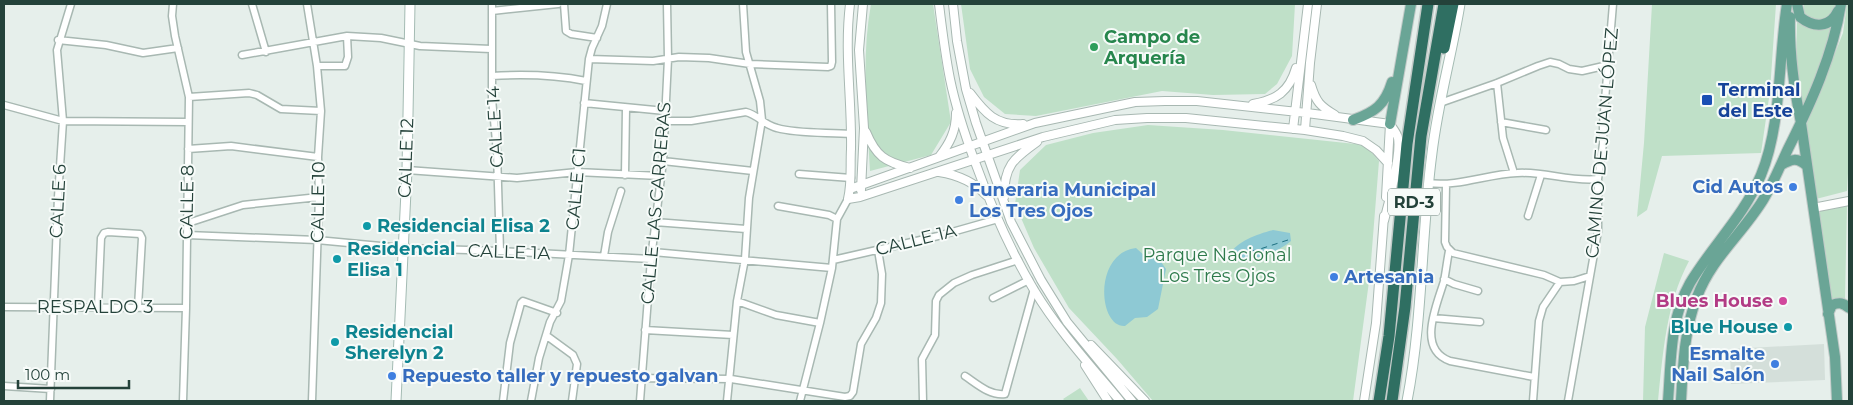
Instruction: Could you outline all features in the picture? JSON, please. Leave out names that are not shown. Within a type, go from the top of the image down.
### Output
[{"type":"highway","points":[[1422,43],[1421,30],[1424,4]]},
{"type":"highway","name":"RD-3","points":[[1379,401],[1389,336],[1408,144],[1428,4]]},
{"type":"highway","name":"RD-3","points":[[1392,401],[1405,307],[1421,136],[1444,4]]},
{"type":"highway","points":[[1421,136],[1438,73],[1453,4]]},
{"type":"main road","name":"CALLE 12","points":[[396,401],[407,170],[410,4]]},
{"type":"main road","points":[[1390,124],[1411,4]]},
{"type":"main road","points":[[1407,401],[1415,346],[1428,182],[1440,103],[1460,4]]},
{"type":"main road","points":[[1789,4],[1791,64],[1835,357],[1837,401]]},
{"type":"main road","points":[[1681,401],[1687,332],[1697,296],[1743,218],[1760,176],[1773,136],[1782,32],[1789,4]]},
{"type":"main road","points":[[1797,4],[1800,17],[1807,23],[1822,25],[1829,23],[1835,17],[1841,4]]},
{"type":"main road","points":[[1668,401],[1672,342],[1681,301],[1695,275],[1743,218],[1763,200],[1801,123],[1828,57],[1841,4]]},
{"type":"main road","points":[[1353,120],[1377,109],[1388,96],[1404,43]]},
{"type":"main road","points":[[1781,165],[1795,158],[1807,166]]},
{"type":"main road","points":[[1828,314],[1832,305],[1838,302],[1843,303],[1849,308]]},
{"type":"street","name":"CALLE 6","points":[[50,401],[63,120],[56,50],[71,4]]},
{"type":"street","name":"CALLE 8","points":[[173,4],[172,16],[189,97],[183,401]]},
{"type":"street","points":[[252,4],[266,52]]},
{"type":"street","name":"CALLE 10","points":[[307,4],[317,66],[321,112],[318,157],[318,240],[312,401]]},
{"type":"street","points":[[492,7],[558,4]]},
{"type":"street","points":[[564,4],[566,31],[571,34],[597,38]]},
{"type":"street","name":"CALLE C1","points":[[531,401],[539,358],[550,322],[557,313],[561,301],[570,255],[589,60],[602,26],[607,4]]},
{"type":"street","name":"CALLE LAS CARRERAS","points":[[640,401],[655,222],[663,161],[668,59],[667,4]]},
{"type":"street","points":[[727,401],[731,379],[737,301],[745,259],[746,229],[753,172],[762,120],[760,101],[746,52],[743,4]]},
{"type":"street","points":[[589,60],[653,61],[679,57],[709,58],[750,64],[828,67],[831,66],[831,4]]},
{"type":"street","points":[[800,401],[832,268],[837,219],[848,199],[850,189],[851,134],[847,31],[850,4]]},
{"type":"street","points":[[860,197],[864,128],[859,50],[862,4]]},
{"type":"street","points":[[939,4],[950,78],[956,104],[969,146],[988,196],[1034,289],[1108,401]]},
{"type":"street","points":[[953,4],[957,41],[966,89],[1011,222],[1028,258],[1067,322],[1132,401]]},
{"type":"street","points":[[1294,129],[1301,52],[1308,4]]},
{"type":"street","points":[[1305,130],[1317,4]]},
{"type":"street","name":"CAMINO DE JUAN LÓPEZ","points":[[1568,401],[1598,231],[1598,179],[1603,144],[1613,4]]},
{"type":"street","name":"CALLE 14","points":[[492,7],[492,99],[498,176],[500,251]]},
{"type":"street","points":[[242,55],[347,36],[380,38],[408,44],[491,49]]},
{"type":"street","points":[[317,66],[345,66],[348,57],[347,36]]},
{"type":"street","points":[[58,40],[106,45],[143,54],[178,48]]},
{"type":"street","points":[[1240,105],[1267,102],[1285,91],[1294,76],[1301,52]]},
{"type":"street","points":[[1440,103],[1550,62],[1569,69],[1582,71],[1608,65]]},
{"type":"street","points":[[1310,64],[1311,82],[1315,99],[1339,118]]},
{"type":"street","points":[[492,76],[515,74],[546,75],[586,81]]},
{"type":"street","points":[[1497,83],[1503,138],[1514,172]]},
{"type":"street","points":[[966,89],[983,112],[998,121],[1016,124],[1035,123]]},
{"type":"street","points":[[189,97],[249,93],[281,109],[321,112]]},
{"type":"street","points":[[850,189],[1035,123],[1135,102],[1174,101],[1240,105],[1390,124]]},
{"type":"street","points":[[584,103],[665,111]]},
{"type":"street","points":[[938,158],[948,146],[956,128],[956,104]]},
{"type":"street","points":[[4,105],[63,120],[188,122]]},
{"type":"street","points":[[625,175],[626,108]]},
{"type":"street","points":[[665,121],[691,122],[746,112],[754,114],[768,126],[787,131],[851,134]]},
{"type":"street","points":[[848,199],[860,197],[1043,137],[1114,120],[1186,118],[1305,130],[1363,141],[1376,150],[1388,163]]},
{"type":"street","points":[[1501,122],[1546,130]]},
{"type":"street","points":[[1364,401],[1376,323],[1390,124]]},
{"type":"street","points":[[1384,221],[1398,147],[1396,134],[1390,124]]},
{"type":"street","points":[[864,128],[872,147],[882,158],[910,168]]},
{"type":"street","points":[[1004,204],[1004,184],[1010,165],[1016,157],[1043,137]]},
{"type":"street","points":[[188,149],[231,146],[318,157]]},
{"type":"street","points":[[663,161],[753,172]]},
{"type":"street","points":[[407,170],[517,178],[577,172],[660,176]]},
{"type":"street","points":[[937,172],[954,175],[968,181],[988,196]]},
{"type":"street","points":[[1428,182],[1446,184],[1514,172],[1562,178],[1598,179]]},
{"type":"street","points":[[799,174],[851,178]]},
{"type":"street","points":[[1528,216],[1541,175]]},
{"type":"street","points":[[1446,184],[1445,242],[1449,250],[1457,255],[1544,275],[1560,282],[1574,281],[1590,276]]},
{"type":"street","points":[[604,256],[608,232],[621,191]]},
{"type":"street","points":[[188,223],[243,205],[319,197]]},
{"type":"street","points":[[1812,208],[1849,201]]},
{"type":"street","points":[[778,206],[829,215],[837,219]]},
{"type":"street","name":"CALLE 1A","points":[[833,260],[998,219]]},
{"type":"street","points":[[655,222],[746,229]]},
{"type":"street","points":[[98,306],[101,238],[104,233],[108,232],[140,234],[142,238],[138,307]]},
{"type":"street","name":"CALLE 1A","points":[[187,235],[318,240],[402,248],[570,255],[745,259],[832,268]]},
{"type":"street","points":[[642,378],[731,379],[845,397],[850,396],[853,392],[862,344],[876,318],[881,303],[882,274],[878,250]]},
{"type":"street","points":[[1449,250],[1431,332],[1433,346],[1439,355],[1450,361],[1534,377]]},
{"type":"street","points":[[923,401],[922,359],[935,335],[936,301],[939,295],[949,286],[963,279],[1018,260]]},
{"type":"street","points":[[1444,279],[1478,291]]},
{"type":"street","points":[[993,298],[1029,280]]},
{"type":"street","points":[[1533,401],[1537,330],[1540,313],[1560,282]]},
{"type":"street","points":[[966,376],[988,391],[1000,395],[1005,394],[1034,289]]},
{"type":"street","points":[[503,401],[510,343],[521,303],[523,301],[557,313]]},
{"type":"street","points":[[737,301],[776,315],[820,323]]},
{"type":"street","name":"RESPALDO 3","points":[[4,307],[54,308],[98,306],[186,308]]},
{"type":"street","points":[[1433,318],[1480,322]]},
{"type":"street","points":[[1067,322],[1145,401]]},
{"type":"street","points":[[645,330],[733,335]]},
{"type":"street","points":[[1065,334],[1120,401]]},
{"type":"street","points":[[547,336],[573,355],[577,364],[572,401]]},
{"type":"street","points":[[4,386],[51,389]]},
{"type":"shaded area","points":[[1824,344],[1825,380],[1731,384],[1730,349]]},
{"type":"green space","points":[[871,4],[933,4],[951,122],[931,155],[870,171],[865,66]]},
{"type":"green space","points":[[961,4],[1295,4],[1292,56],[1277,84],[1265,94],[1213,95],[1162,91],[1036,116],[1005,114],[984,97],[970,69]]},
{"type":"green space","points":[[1652,4],[1776,4],[1770,91],[1761,153],[1662,156],[1647,210],[1637,217],[1644,143]]},
{"type":"green space","points":[[1804,4],[1837,4],[1836,8],[1822,21],[1804,16]]},
{"type":"green space","points":[[1847,4],[1849,4],[1849,155],[1847,191],[1816,199],[1805,128],[1843,33]]},
{"type":"green space","points":[[1797,22],[1815,30],[1833,26],[1815,78],[1802,108],[1796,65]]},
{"type":"green space","name":"Parque Nacional Los Tres Ojos","points":[[1148,125],[1223,130],[1365,145],[1379,161],[1370,274],[1353,401],[1153,401],[1069,308],[1034,248],[1015,204],[1020,170],[1046,145],[1093,133]]},
{"type":"green space","points":[[1847,206],[1845,300],[1835,298],[1830,304],[1817,212]]},
{"type":"green space","points":[[1664,253],[1689,261],[1681,277],[1670,312],[1658,401],[1643,401],[1645,327]]},
{"type":"green space","points":[[1080,388],[1089,401],[1065,401],[1063,399]]},
{"type":"water","points":[[1273,230],[1290,233],[1291,241],[1279,249],[1253,259],[1231,260],[1229,255],[1242,242]]},
{"type":"water","points":[[1136,248],[1146,257],[1159,259],[1166,269],[1158,309],[1147,317],[1135,318],[1125,326],[1116,323],[1109,315],[1105,304],[1104,290],[1112,263],[1122,253]]},
{"type":"ferry route","points":[[1229,255],[1257,250],[1291,239]]},
{"type":"place","name":"Campo de Arquería","points":[[1094,47]]},
{"type":"place","name":"Terminal del Este","points":[[1707,100]]},
{"type":"place","name":"Cid Autos","points":[[1793,187]]},
{"type":"place","name":"Funeraria Municipal Los Tres Ojos","points":[[959,200]]},
{"type":"place","name":"Residencial Elisa 2","points":[[367,226]]},
{"type":"place","name":"Residencial Elisa 1","points":[[337,259]]},
{"type":"place","name":"Artesania","points":[[1334,277]]},
{"type":"place","name":"Blues House","points":[[1783,301]]},
{"type":"place","name":"Blue House","points":[[1788,327]]},
{"type":"place","name":"Residencial Sherelyn 2","points":[[335,342]]},
{"type":"place","name":"Esmalte Nail Salón","points":[[1775,364]]},
{"type":"place","name":"Repuesto taller y repuesto galvan","points":[[392,376]]}]
